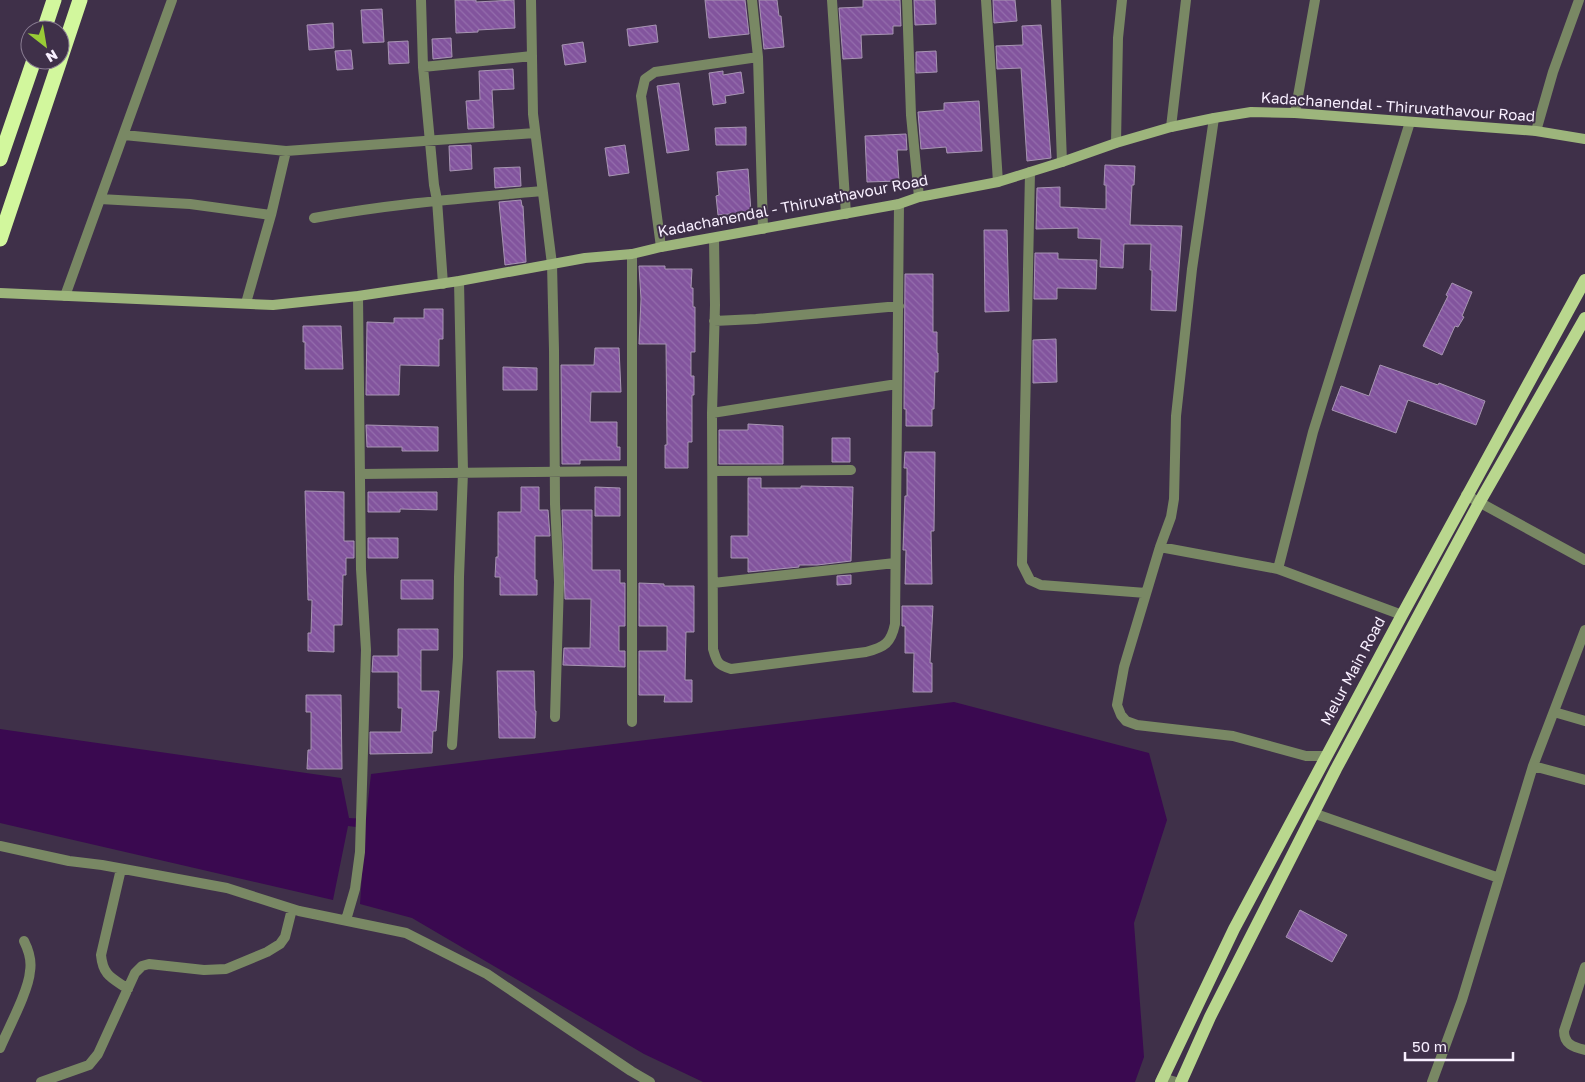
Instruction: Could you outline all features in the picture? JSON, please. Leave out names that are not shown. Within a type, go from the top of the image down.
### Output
[{"type":"highway","points":[[47,20],[54,0]]},
{"type":"highway","points":[[70,30],[80,0]]},
{"type":"highway","points":[[0,159],[31,70]]},
{"type":"highway","points":[[0,240],[57,70]]},
{"type":"main road","name":"Kadachanendal - Thiruvathavour Road","points":[[0,293],[273,305],[444,284],[585,258],[632,254],[661,247],[898,204],[919,197],[998,182],[1116,143],[1171,128],[1251,112],[1295,113],[1536,131],[1585,139]]},
{"type":"main road","name":"Melur Main Road","points":[[1161,1080],[1234,929],[1466,495],[1585,280]]},
{"type":"main road","name":"Melur Main Road","points":[[1181,1082],[1210,1017],[1313,813],[1479,503],[1585,318]]},
{"type":"street","points":[[65,296],[172,0]]},
{"type":"street","points":[[421,0],[423,67],[444,284]]},
{"type":"street","points":[[530,0],[533,114],[552,264],[555,472],[559,582],[556,718]]},
{"type":"street","points":[[752,0],[758,57],[763,229]]},
{"type":"street","points":[[832,0],[846,214]]},
{"type":"street","points":[[907,0],[911,115],[919,197]]},
{"type":"street","points":[[986,0],[998,182]]},
{"type":"street","points":[[1056,0],[1062,162]]},
{"type":"street","points":[[1116,143],[1118,46],[1122,0]]},
{"type":"street","points":[[1171,128],[1186,0]]},
{"type":"street","points":[[1295,113],[1315,0]]},
{"type":"street","points":[[1536,131],[1553,72],[1579,0]]},
{"type":"street","points":[[423,67],[532,56]]},
{"type":"street","points":[[661,247],[641,96],[645,79],[655,72],[758,57]]},
{"type":"street","points":[[1214,118],[1192,269],[1177,407],[1174,499],[1171,517],[1160,547],[1124,667],[1117,705],[1121,716],[1126,721],[1137,725],[1233,736],[1306,756],[1326,756]]},
{"type":"street","points":[[1278,569],[1313,432],[1410,122]]},
{"type":"street","points":[[124,135],[286,151],[535,133]]},
{"type":"street","points":[[246,303],[271,215],[286,151]]},
{"type":"street","points":[[1030,172],[1022,564],[1030,580],[1041,585],[1146,593]]},
{"type":"street","points":[[314,218],[355,210],[437,200],[542,191]]},
{"type":"street","points":[[100,199],[190,204],[271,215]]},
{"type":"street","points":[[714,238],[712,413],[713,649],[715,659],[720,665],[731,669],[866,652],[876,650],[886,644],[892,636],[895,624],[899,306],[898,204]]},
{"type":"street","points":[[632,254],[632,722]]},
{"type":"street","points":[[452,745],[458,657],[463,472],[459,281]]},
{"type":"street","points":[[346,920],[355,889],[360,852],[366,650],[361,569],[358,296]]},
{"type":"street","points":[[714,321],[899,306]]},
{"type":"street","points":[[712,413],[897,384]]},
{"type":"street","points":[[713,471],[851,470]]},
{"type":"street","points":[[361,474],[632,471]]},
{"type":"street","points":[[1466,495],[1585,560]]},
{"type":"street","points":[[1160,547],[1278,569],[1402,614]]},
{"type":"street","points":[[713,583],[895,563]]},
{"type":"street","points":[[1432,1082],[1462,1000],[1533,766],[1585,630]]},
{"type":"street","points":[[1554,712],[1585,721]]},
{"type":"street","points":[[1533,766],[1585,780]]},
{"type":"street","points":[[1313,813],[1499,878]]},
{"type":"street","points":[[0,846],[69,861],[227,888],[292,909],[406,933],[453,956],[509,989],[631,1072],[650,1082]]},
{"type":"street","points":[[121,869],[101,955],[102,966],[106,974],[128,990]]},
{"type":"street","points":[[46,1082],[89,1065],[98,1054],[135,973],[142,966],[149,964],[204,970],[226,969],[267,952],[280,944],[285,937],[292,909]]},
{"type":"street","points":[[0,1048],[26,988],[30,972],[30,953],[24,941]]},
{"type":"street","points":[[1585,967],[1580,997],[1564,1031],[1566,1042],[1574,1047],[1585,1050]]},
{"type":"street","points":[[1161,1080],[1176,1082]]},
{"type":"shaded area","points":[[954,702],[1149,753],[1167,820],[1134,923],[1144,1057],[1135,1082],[703,1082],[644,1054],[412,918],[360,904],[365,828],[348,826],[333,900],[0,823],[0,729],[341,778],[349,818],[366,819],[371,774]]},
{"type":"building","points":[[455,0],[476,0],[476,2],[514,0],[515,28],[456,33]]},
{"type":"building","points":[[705,0],[745,0],[749,34],[709,38]]},
{"type":"building","points":[[759,0],[777,0],[779,16],[781,16],[784,47],[764,49]]},
{"type":"building","points":[[863,0],[900,0],[901,26],[893,26],[893,34],[861,35],[862,58],[843,59],[839,8],[863,7]]},
{"type":"building","points":[[914,0],[935,0],[936,24],[915,25]]},
{"type":"building","points":[[993,0],[1015,0],[1017,21],[994,23]]},
{"type":"building","points":[[382,9],[384,42],[363,43],[361,10]]},
{"type":"building","points":[[333,23],[334,48],[309,50],[307,25]]},
{"type":"building","points":[[656,25],[658,42],[629,46],[627,29]]},
{"type":"building","points":[[1041,25],[1051,158],[1027,161],[1021,68],[997,69],[996,46],[1023,45],[1022,26]]},
{"type":"building","points":[[451,38],[452,57],[433,59],[432,39]]},
{"type":"building","points":[[408,41],[409,63],[389,64],[388,42]]},
{"type":"building","points":[[583,42],[586,62],[565,65],[562,45]]},
{"type":"building","points":[[351,50],[353,69],[337,70],[335,51]]},
{"type":"building","points":[[936,51],[937,72],[916,73],[916,52]]},
{"type":"building","points":[[513,69],[514,89],[492,90],[494,128],[468,129],[466,101],[480,100],[479,71]]},
{"type":"building","points":[[723,71],[723,75],[741,72],[744,93],[725,96],[726,103],[713,105],[709,73]]},
{"type":"building","points":[[679,83],[689,150],[667,153],[657,86]]},
{"type":"building","points":[[979,101],[982,151],[947,153],[946,147],[921,149],[918,112],[944,110],[944,103]]},
{"type":"building","points":[[746,127],[746,145],[716,145],[715,128]]},
{"type":"building","points":[[906,134],[907,150],[897,150],[899,181],[867,182],[865,136]]},
{"type":"building","points":[[471,145],[472,169],[450,171],[449,146]]},
{"type":"building","points":[[625,145],[629,173],[609,176],[605,148]]},
{"type":"building","points":[[1105,165],[1135,166],[1130,225],[1182,226],[1176,311],[1151,310],[1151,244],[1124,244],[1123,268],[1100,267],[1101,239],[1078,238],[1078,228],[1036,229],[1037,188],[1060,187],[1060,207],[1106,209]]},
{"type":"building","points":[[520,167],[521,186],[495,188],[494,168]]},
{"type":"building","points":[[748,169],[751,212],[718,215],[716,196],[719,195],[717,172]]},
{"type":"building","points":[[521,200],[523,206],[526,262],[505,265],[499,202]]},
{"type":"building","points":[[984,230],[1007,230],[1009,311],[985,312]]},
{"type":"building","points":[[1035,253],[1058,253],[1058,259],[1097,260],[1096,289],[1057,288],[1057,299],[1034,299]]},
{"type":"building","points":[[639,266],[665,266],[665,269],[692,269],[691,288],[693,288],[693,307],[695,307],[695,352],[691,352],[691,376],[694,376],[694,395],[692,395],[692,442],[688,442],[688,468],[665,468],[665,445],[667,445],[666,344],[639,344],[641,299]]},
{"type":"building","points":[[905,274],[933,274],[933,332],[937,332],[938,372],[935,372],[932,426],[906,426],[906,409],[904,409]]},
{"type":"building","points":[[1452,283],[1472,292],[1462,316],[1464,317],[1458,327],[1455,326],[1442,355],[1423,346],[1448,296],[1446,295]]},
{"type":"building","points":[[424,309],[443,309],[443,339],[439,339],[439,366],[400,365],[399,395],[366,395],[367,322],[394,323],[394,318],[424,318]]},
{"type":"building","points":[[303,326],[341,326],[343,369],[305,369]]},
{"type":"building","points":[[1056,339],[1057,382],[1033,383],[1033,340]]},
{"type":"building","points":[[595,348],[619,348],[621,392],[591,392],[590,422],[617,422],[617,447],[620,447],[620,460],[580,460],[580,464],[562,464],[561,365],[594,365]]},
{"type":"building","points":[[1380,365],[1438,385],[1439,383],[1485,401],[1476,425],[1408,400],[1396,433],[1332,410],[1341,386],[1369,396]]},
{"type":"building","points":[[503,367],[537,368],[537,390],[503,390]]},
{"type":"building","points":[[748,424],[783,426],[783,464],[719,464],[719,430],[748,430]]},
{"type":"building","points":[[366,425],[438,427],[438,451],[402,451],[402,447],[367,447]]},
{"type":"building","points":[[832,438],[850,438],[850,462],[832,462]]},
{"type":"building","points":[[905,452],[935,452],[934,531],[931,531],[932,584],[905,584],[906,550],[903,550],[907,468],[904,468]]},
{"type":"building","points":[[748,478],[761,478],[761,488],[801,488],[801,486],[853,487],[851,561],[799,565],[799,567],[748,572],[748,558],[731,558],[731,536],[748,536]]},
{"type":"building","points":[[521,487],[539,487],[539,510],[548,510],[550,536],[535,536],[537,595],[500,595],[500,577],[495,577],[496,557],[498,557],[498,512],[521,512]]},
{"type":"building","points":[[595,487],[620,488],[620,516],[595,516]]},
{"type":"building","points":[[305,491],[344,492],[344,541],[354,541],[354,558],[346,558],[346,575],[343,575],[342,625],[334,625],[334,652],[308,651],[308,633],[311,633],[312,600],[308,600]]},
{"type":"building","points":[[368,492],[437,492],[437,510],[400,509],[400,512],[368,512]]},
{"type":"building","points":[[562,510],[592,510],[592,570],[620,570],[620,583],[625,583],[625,626],[619,626],[619,651],[625,651],[625,667],[563,665],[564,648],[590,648],[591,599],[565,599]]},
{"type":"building","points":[[368,538],[398,538],[398,558],[368,558]]},
{"type":"building","points":[[851,575],[851,584],[837,585],[837,576]]},
{"type":"building","points":[[401,580],[433,580],[433,599],[401,599]]},
{"type":"building","points":[[639,583],[664,584],[664,586],[694,586],[694,632],[686,632],[685,680],[692,680],[692,702],[664,702],[665,695],[639,695],[639,651],[667,651],[667,626],[639,626]]},
{"type":"building","points":[[902,606],[933,606],[930,663],[932,663],[932,692],[913,692],[914,653],[905,653],[905,626],[902,626]]},
{"type":"building","points":[[398,629],[438,629],[438,650],[421,650],[421,691],[439,691],[436,731],[433,731],[432,753],[370,754],[370,732],[401,732],[402,708],[398,708],[398,672],[372,672],[373,656],[398,656]]},
{"type":"building","points":[[497,671],[534,671],[535,738],[499,738]]},
{"type":"building","points":[[306,695],[341,695],[342,769],[307,769],[308,750],[311,750],[311,712],[306,712]]},
{"type":"building","points":[[1300,910],[1347,935],[1332,962],[1286,937]]}]
